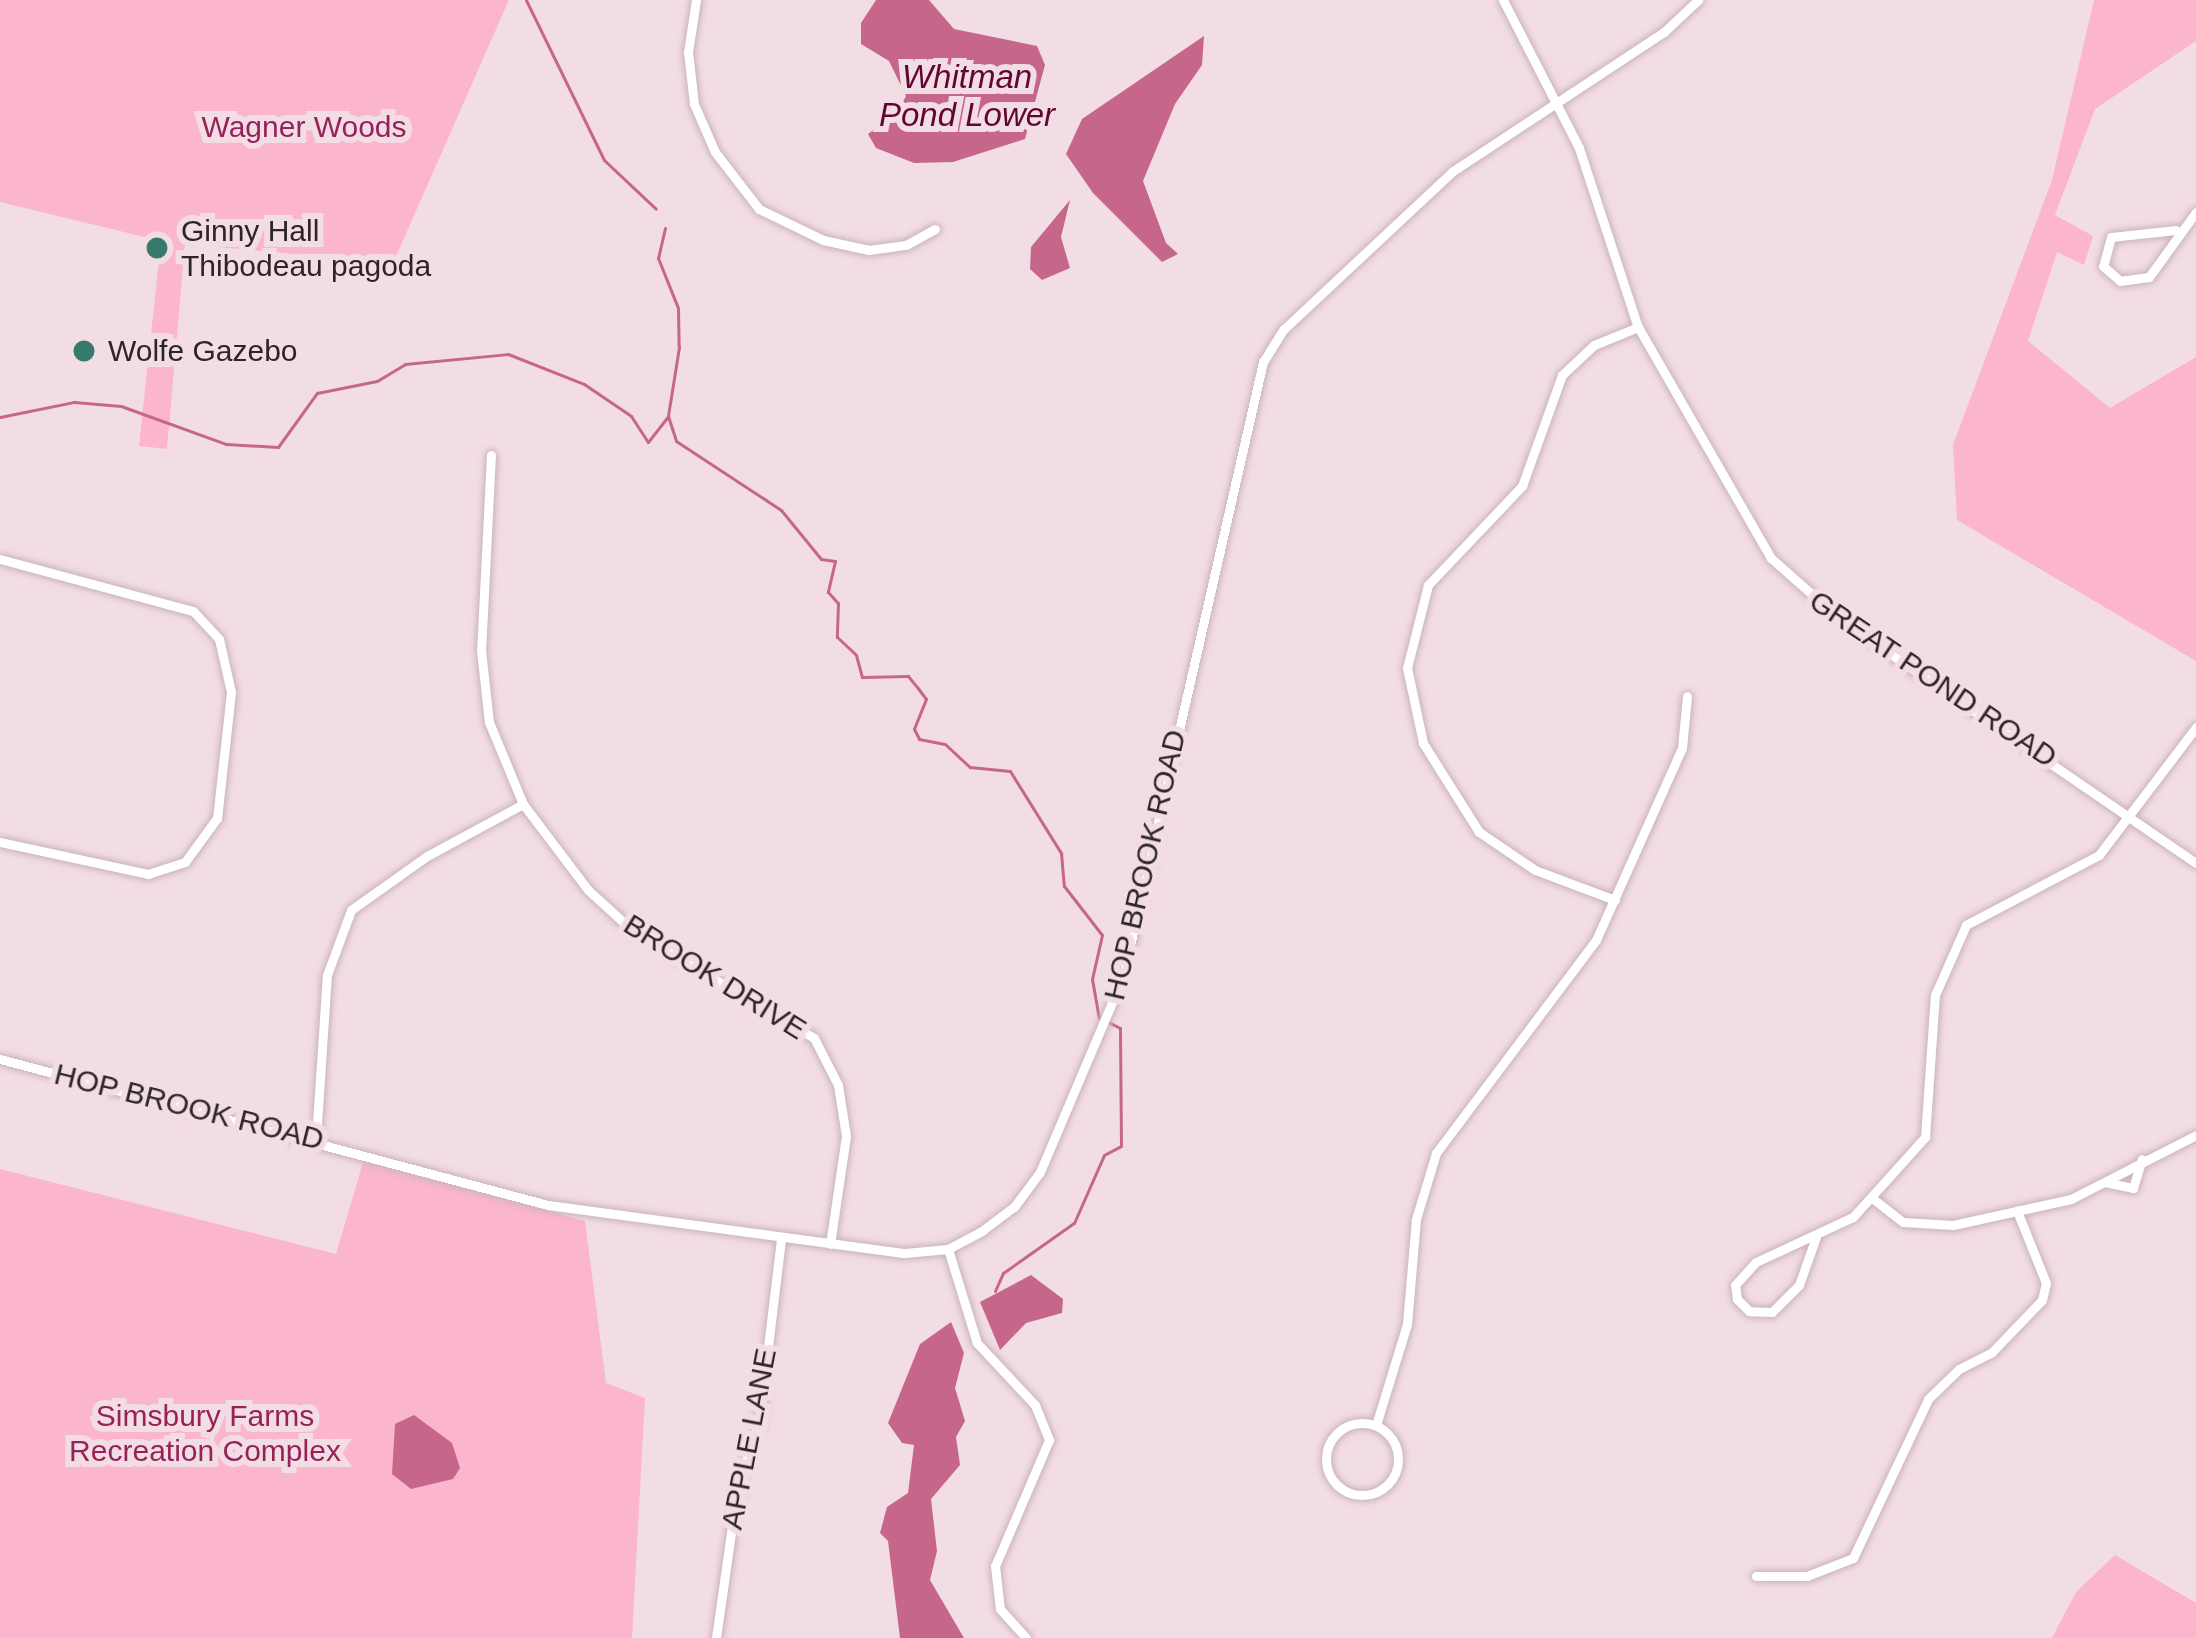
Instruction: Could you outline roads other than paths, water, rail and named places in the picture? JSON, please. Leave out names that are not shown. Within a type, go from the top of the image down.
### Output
[{"type":"street","points":[[696,0],[688,52],[694,104],[716,152],[759,208],[824,240],[869,250],[906,245],[934,229]]},
{"type":"street","name":"GREAT POND ROAD","points":[[1504,0],[1558,98],[1638,327],[1746,524],[1799,588],[2130,812],[2196,862]]},
{"type":"street","name":"HOP BROOK ROAD","points":[[0,1059],[316,1138],[548,1205],[904,1253],[948,1249],[1014,1207],[1040,1172],[1108,1021],[1263,362],[1284,329],[1453,171],[1664,32],[1698,0]]},
{"type":"street","points":[[2176,230],[2110,237],[2103,266],[2120,280],[2149,277],[2176,230],[2196,212]]},
{"type":"street","points":[[1616,900],[1506,854],[1468,820],[1424,743],[1407,668],[1429,585],[1522,486],[1562,375],[1594,345],[1638,327]]},
{"type":"street","name":"BROOK DRIVE","points":[[491,455],[481,650],[489,722],[523,804],[588,890],[633,931],[814,1038],[838,1084],[847,1136],[830,1244]]},
{"type":"street","points":[[0,560],[55,568],[193,611],[219,639],[231,692],[217,818],[185,862],[148,874],[0,842]]},
{"type":"street","points":[[1376,1425],[1407,1324],[1416,1219],[1436,1153],[1583,962],[1616,900],[1682,748],[1687,696]]},
{"type":"street","points":[[1816,1238],[1799,1285],[1772,1312],[1749,1311],[1737,1299],[1735,1285],[1756,1262],[1816,1238],[1872,1198],[1912,1157],[1932,1118],[1935,995],[1955,940],[1997,903],[2099,855],[2196,727]]},
{"type":"street","points":[[316,1138],[327,975],[351,910],[411,866],[523,804]]},
{"type":"street","points":[[1872,1198],[1897,1220],[1924,1227],[2017,1211],[2105,1182],[2196,1135]]},
{"type":"street","points":[[2105,1182],[2133,1188],[2142,1159]]},
{"type":"street","points":[[1756,1576],[1807,1576],[1853,1558],[1928,1399],[1959,1369],[1992,1352],[2042,1300],[2045,1280],[2017,1211]]},
{"type":"street","name":"APPLE LANE","points":[[716,1638],[737,1484],[762,1405],[781,1239]]},
{"type":"street","points":[[948,1249],[977,1343],[1030,1399],[1049,1440],[995,1566],[1000,1609],[1026,1638]]},
{"type":"street","points":[[1376,1425],[1394,1440],[1396,1473],[1374,1493],[1352,1494],[1327,1471],[1327,1447],[1342,1428],[1376,1425]]},
{"type":"water","name":"Whitman Pond Lower","points":[[876,0],[929,0],[954,29],[1037,46],[1045,65],[1025,139],[953,162],[914,163],[876,148],[868,134],[897,113],[906,96],[889,61],[861,44],[861,23]]},
{"type":"water","points":[[1204,36],[1202,65],[1175,104],[1143,181],[1166,243],[1178,254],[1162,262],[1093,193],[1066,154],[1082,119]]},
{"type":"water","points":[[1070,200],[1061,237],[1070,268],[1042,280],[1030,269],[1031,247]]},
{"type":"water","points":[[1031,1275],[1063,1299],[1062,1313],[1026,1323],[1000,1350],[980,1302]]},
{"type":"water","points":[[951,1322],[964,1353],[955,1388],[965,1421],[956,1437],[960,1465],[931,1499],[937,1551],[930,1580],[964,1638],[900,1638],[888,1541],[880,1533],[887,1507],[908,1493],[914,1445],[902,1443],[888,1423],[920,1344]]},
{"type":"water","points":[[414,1415],[452,1443],[460,1468],[453,1479],[411,1489],[392,1474],[395,1424]]},
{"type":"waterway","points":[[526,0],[604,160],[656,209]]},
{"type":"waterway","points":[[665,228],[658,258],[678,308],[679,347],[668,416]]},
{"type":"waterway","points":[[0,417],[74,402],[121,406],[226,444],[278,447],[317,393],[377,381],[405,364],[508,354],[584,384],[631,416],[648,442],[668,416],[676,441],[781,510],[821,559],[835,561],[828,592],[838,603],[837,637],[856,655],[862,677],[908,676],[917,687],[926,699],[914,729],[919,739],[945,744],[970,767],[1010,771],[1061,853],[1064,886],[1102,935],[1092,979],[1099,1018]]},
{"type":"waterway","points":[[995,1291],[1003,1273],[1074,1223],[1104,1155],[1121,1146],[1120,1028],[1108,1022]]},
{"type":"place","name":"Ginny Hall Thibodeau pagoda","points":[[157,248]]},
{"type":"place","name":"Wolfe Gazebo","points":[[84,351]]},
{"type":"park label","name":"Wagner Woods","points":[[304,127]]},
{"type":"park label","name":"Simsbury Farms Recreation Complex","points":[[205,1433]]}]
